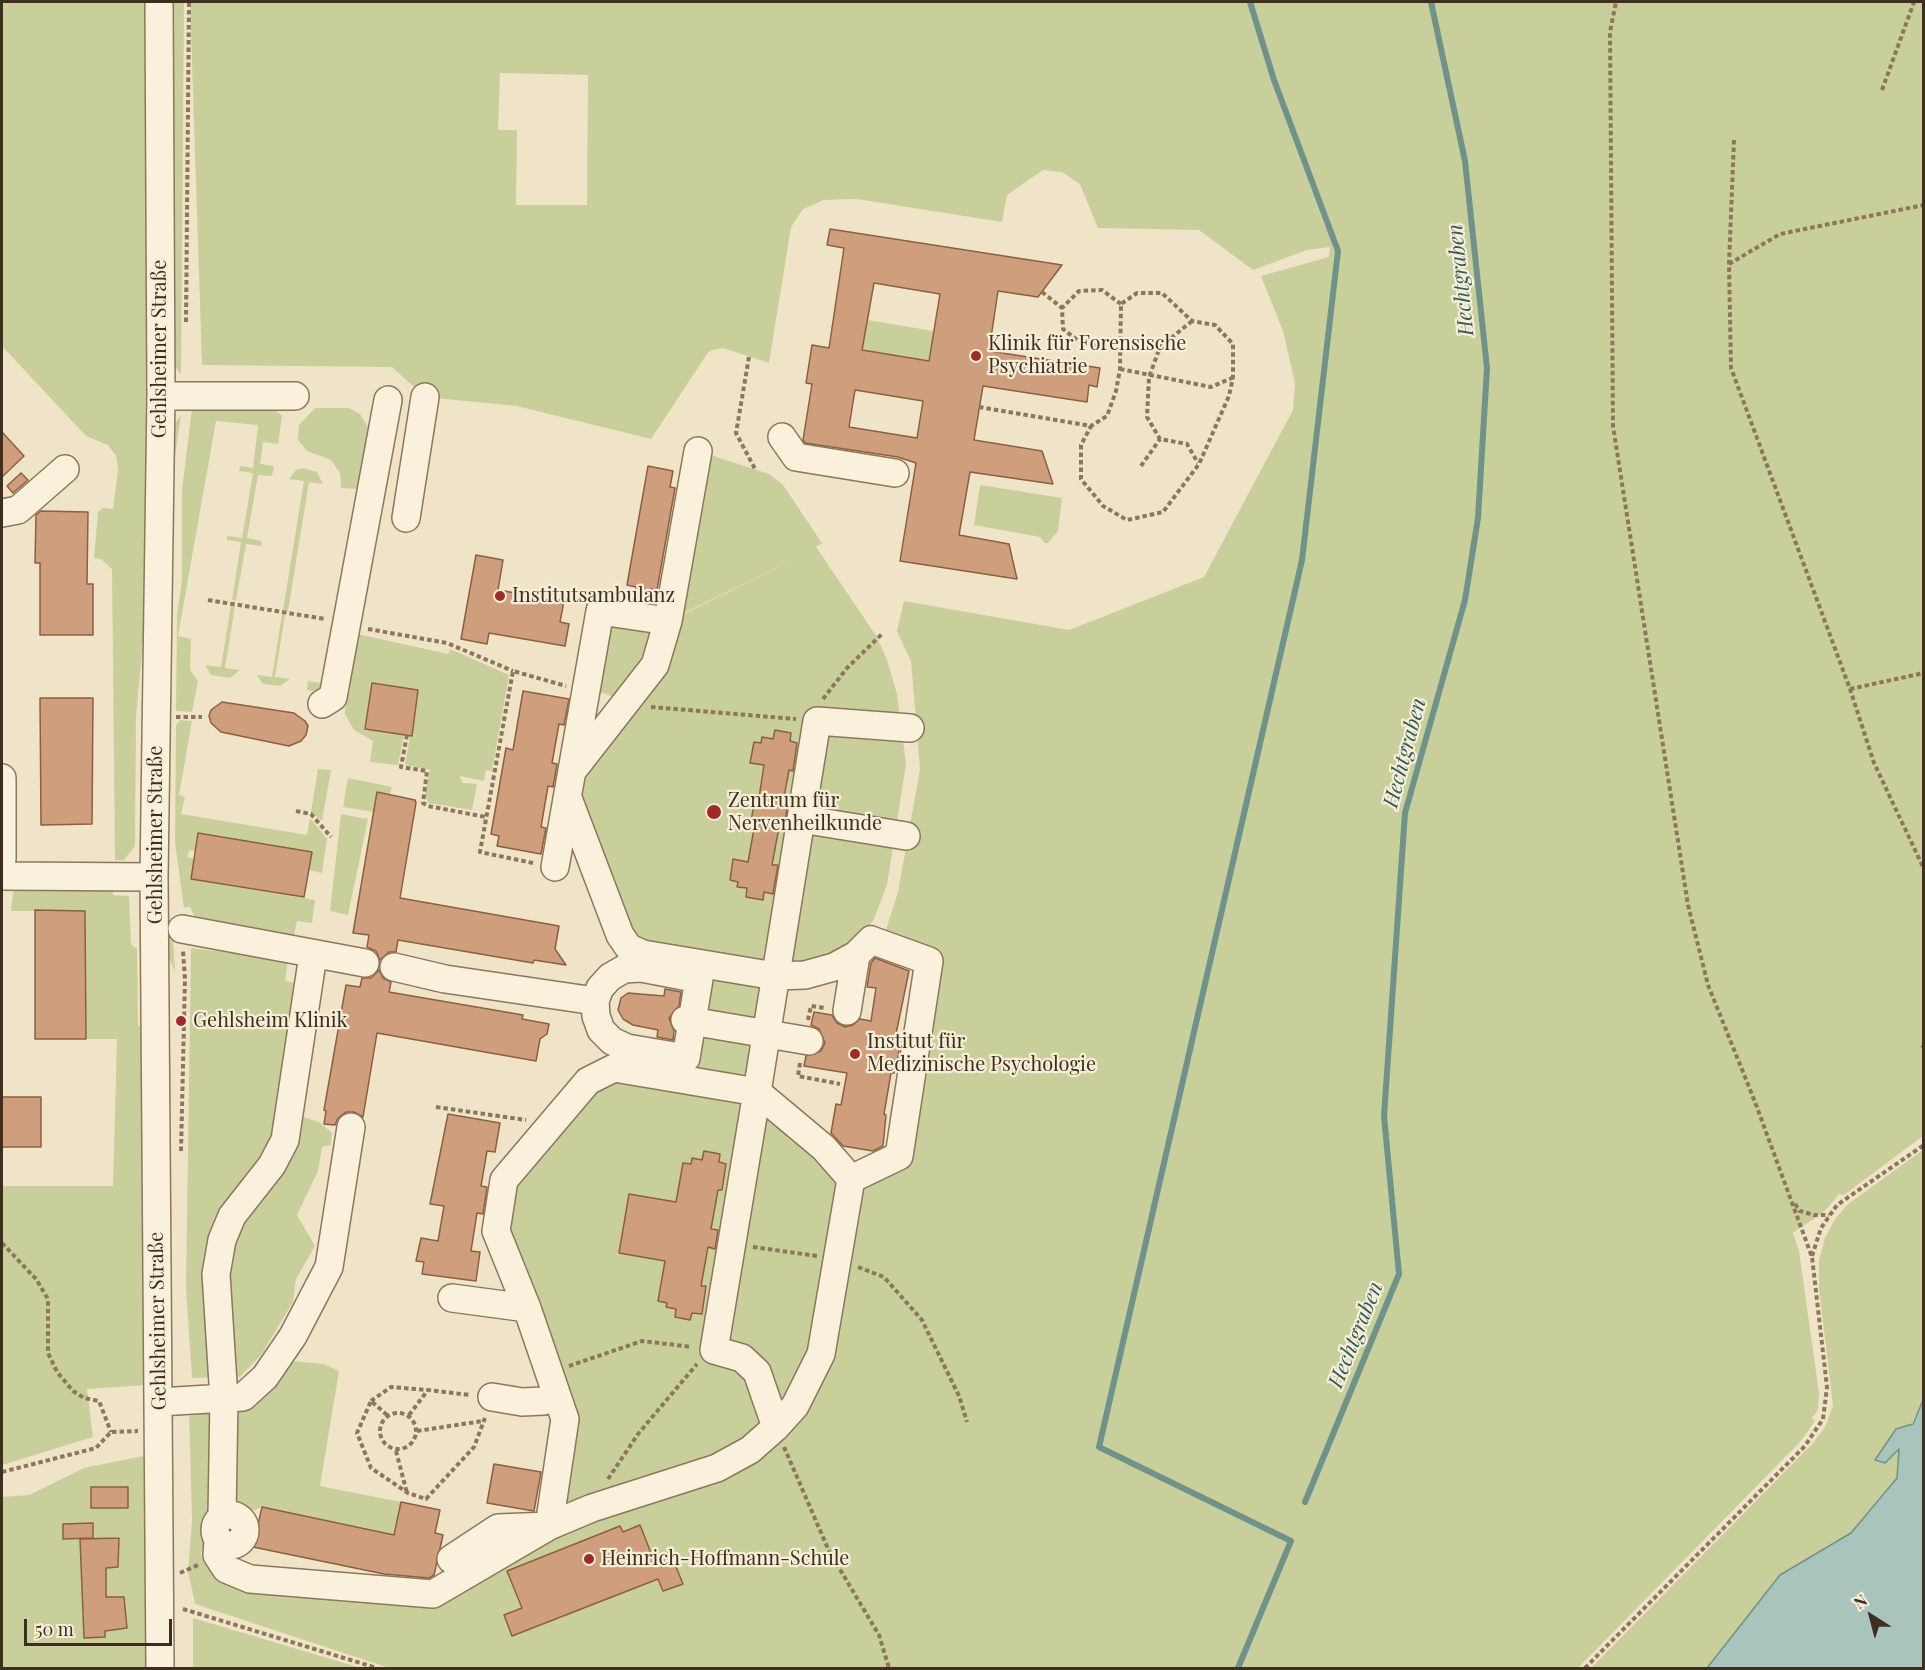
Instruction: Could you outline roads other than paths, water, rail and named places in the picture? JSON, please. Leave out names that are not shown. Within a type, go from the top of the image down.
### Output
[{"type":"street","name":"Gehlsheimer Straße","points":[[159,2],[160,396],[154,877],[159,1402],[150,1430],[161,1605],[160,1668]]},
{"type":"street","points":[[160,396],[295,396]]},
{"type":"street","points":[[406,518],[425,397]]},
{"type":"street","points":[[322,704],[333,697],[388,400]]},
{"type":"street","points":[[782,437],[796,457],[895,473]]},
{"type":"street","points":[[573,770],[655,665],[668,621],[698,451]]},
{"type":"street","points":[[2,513],[18,510],[65,469]]},
{"type":"street","points":[[555,867],[600,611],[668,621]]},
{"type":"street","points":[[776,1427],[757,1372],[742,1358],[714,1350],[817,721],[910,728]]},
{"type":"street","points":[[2,778],[2,859]]},
{"type":"street","points":[[568,798],[620,935],[629,948],[644,954],[775,976],[805,975],[834,967],[856,956],[872,940],[929,960],[899,1156],[851,1179]]},
{"type":"street","points":[[801,819],[906,836]]},
{"type":"street","points":[[2,876],[154,877]]},
{"type":"street","points":[[182,929],[365,963]]},
{"type":"street","points":[[313,955],[285,1140],[272,1165],[232,1216],[222,1240],[216,1274],[224,1399],[217,1555],[226,1569],[250,1579],[433,1594],[549,1526],[592,1508],[717,1468],[750,1450],[795,1407],[821,1354],[851,1179],[824,1148],[757,1092],[614,1068],[588,1081],[504,1180],[496,1231],[527,1308],[566,1419],[549,1526]]},
{"type":"street","points":[[847,1011],[856,956]]},
{"type":"street","points":[[394,967],[446,979],[596,1001]]},
{"type":"street","points":[[641,968],[699,979],[689,1020],[686,1058],[627,1048],[612,1041],[601,1030],[596,1016],[596,1001],[605,982],[624,969],[641,968]]},
{"type":"street","points":[[689,1020],[808,1041]]},
{"type":"street","points":[[159,1402],[243,1397],[265,1377],[293,1336],[316,1296],[329,1267],[351,1127]]},
{"type":"street","points":[[452,1298],[527,1308]]},
{"type":"street","points":[[488,1409],[522,1402],[544,1401],[553,1385]]},
{"type":"street","points":[[451,1558],[498,1528],[549,1526]]},
{"type":"water","points":[[1923,1400],[1923,1668],[1707,1668],[1780,1575],[1851,1533],[1897,1478],[1899,1449],[1885,1463],[1875,1460],[1896,1429],[1913,1424]]},
{"type":"waterway","points":[[1238,1668],[1291,1541],[1099,1447],[1302,560],[1338,251],[1274,80],[1250,2]]},
{"type":"waterway","name":"Hechtgraben","points":[[1305,1502],[1399,1274],[1384,1116],[1405,813],[1465,600],[1478,518],[1487,368],[1465,161],[1431,2]]},
{"type":"place","name":"Klinik für Forensische Psychiatrie","points":[[976,356]]},
{"type":"place","name":"Institutsambulanz","points":[[500,596]]},
{"type":"place","name":"Zentrum für Nervenheilkunde","points":[[714,812]]},
{"type":"place","name":"Gehlsheim Klinik","points":[[181,1021]]},
{"type":"place","name":"Institut für Medizinische Psychologie","points":[[855,1054]]},
{"type":"place","name":"Heinrich-Hoffmann-Schule","points":[[589,1559]]}]
